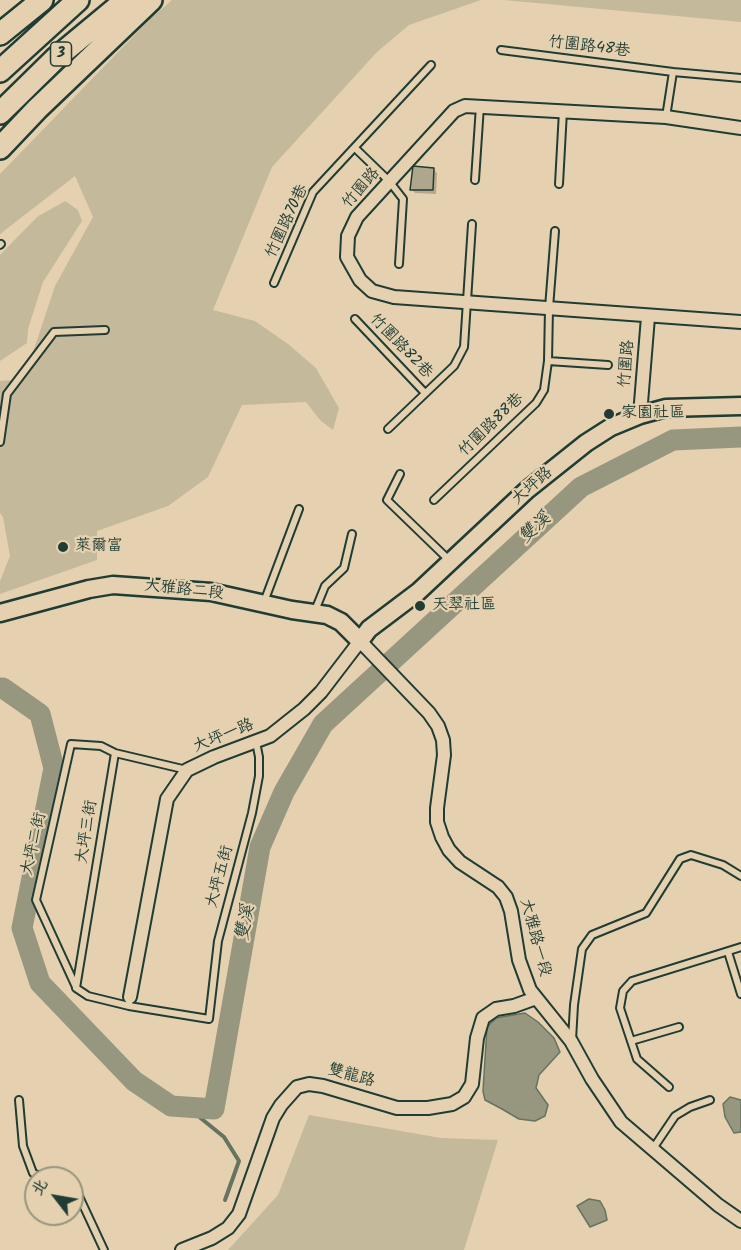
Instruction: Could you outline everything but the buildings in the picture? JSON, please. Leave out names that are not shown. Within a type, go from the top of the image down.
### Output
[{"type":"highway","points":[[0,34],[42,0]]},
{"type":"highway","name":"3","points":[[0,71],[78,0]]},
{"type":"highway","name":"3","points":[[0,113],[56,57],[126,0]]},
{"type":"highway","points":[[0,148],[37,109],[151,0]]},
{"type":"street","name":"竹園路","points":[[741,128],[666,117],[465,106],[454,111],[357,217],[348,236],[347,257],[360,280],[372,291],[394,297],[741,322]]},
{"type":"street","name":"竹圍路","points":[[640,415],[648,317]]},
{"type":"street","name":"大坪路","points":[[364,646],[369,629],[418,592],[527,490],[611,427],[640,415],[666,408],[741,406]]},
{"type":"street","name":"大雅路二段","points":[[0,612],[113,585],[212,592],[327,615],[341,622],[364,646]]},
{"type":"street","name":"大雅路一段","points":[[364,646],[429,712],[438,726],[443,740],[443,770],[437,808],[437,822],[442,837],[449,850],[460,862],[498,887],[506,897],[511,910],[524,976],[536,998],[572,1041],[592,1079],[621,1122],[740,1222]]},
{"type":"street","name":"大坪一路","points":[[129,1001],[167,799],[187,770],[214,757],[256,742],[282,727],[321,692],[364,646]]},
{"type":"street","name":"雙龍路","points":[[182,1250],[212,1238],[228,1228],[239,1214],[273,1118],[297,1087],[309,1084],[323,1086],[397,1108],[428,1108],[452,1104],[464,1097],[472,1084],[477,1038],[483,1018],[496,1009],[514,1006],[536,998]]},
{"type":"lane","name":"竹圍路48巷","points":[[501,50],[674,72],[741,78]]},
{"type":"lane","name":"竹圍路70巷","points":[[274,283],[313,192],[431,65]]},
{"type":"lane","points":[[666,117],[674,72]]},
{"type":"lane","points":[[475,180],[480,106]]},
{"type":"lane","points":[[559,184],[563,111]]},
{"type":"lane","points":[[355,148],[389,181],[403,199],[399,264]]},
{"type":"lane","name":"竹圍路82巷","points":[[388,429],[454,366],[464,346],[472,224]]},
{"type":"lane","name":"竹圍路88巷","points":[[434,500],[536,403],[544,390],[548,361],[549,308],[555,231]]},
{"type":"lane","name":"竹圍路82巷","points":[[355,319],[425,393]]},
{"type":"lane","points":[[0,442],[7,394],[54,332],[105,330]]},
{"type":"lane","points":[[548,361],[608,365]]},
{"type":"lane","points":[[400,474],[387,500],[451,562]]},
{"type":"lane","points":[[263,602],[299,509]]},
{"type":"lane","points":[[314,613],[325,586],[344,568],[352,534]]},
{"type":"lane","name":"大坪五街","points":[[129,1001],[209,1019],[218,941],[252,813],[259,776],[256,742]]},
{"type":"lane","name":"大坪二街","points":[[76,988],[36,900],[71,744],[101,746],[115,753]]},
{"type":"lane","points":[[115,753],[187,770]]},
{"type":"lane","name":"大坪三街","points":[[76,988],[115,753]]},
{"type":"lane","points":[[572,1041],[574,1005],[582,949],[592,935],[646,913],[680,860],[691,855],[723,865],[741,876]]},
{"type":"lane","points":[[669,1087],[637,1059],[620,1008],[623,991],[632,981],[741,947]]},
{"type":"lane","points":[[728,952],[741,994]]},
{"type":"lane","points":[[76,988],[88,996],[129,1001]]},
{"type":"lane","points":[[631,1041],[680,1027]]},
{"type":"lane","points":[[19,1100],[23,1146],[30,1166]]},
{"type":"lane","points":[[652,1150],[675,1116],[690,1107],[710,1100]]},
{"type":"lane","points":[[84,1207],[104,1250]]},
{"type":"shaded area","points":[[172,0],[481,0],[409,25],[377,52],[272,167],[213,310],[255,321],[288,344],[316,368],[339,408],[333,430],[320,420],[306,402],[242,405],[208,477],[168,506],[97,531],[97,560],[0,594],[0,581],[10,556],[3,517],[0,513],[0,381],[24,379],[55,286],[93,217],[75,176],[0,234],[0,174],[150,19]]},
{"type":"shaded area","points":[[504,0],[741,0],[741,22]]},
{"type":"shaded area","points":[[65,201],[78,210],[82,221],[43,282],[28,329],[27,343],[0,361],[0,255],[37,217]]},
{"type":"shaded area","points":[[525,1013],[554,1038],[560,1052],[539,1075],[536,1088],[548,1105],[545,1116],[535,1121],[519,1119],[485,1100],[483,1091],[487,1027],[496,1018]]},
{"type":"shaded area","points":[[730,1097],[741,1100],[741,1132],[734,1133],[725,1117],[723,1104]]},
{"type":"shaded area","points":[[309,1115],[441,1138],[498,1140],[464,1250],[228,1250],[278,1195]]},
{"type":"shaded area","points":[[589,1199],[600,1201],[607,1220],[590,1227],[577,1206]]},
{"type":"waterway","name":"雙溪","points":[[0,688],[40,714],[54,768],[22,928],[40,983],[134,1081],[171,1106],[214,1109],[260,847],[284,792],[323,724],[581,487],[673,440],[741,437]]},
{"type":"waterway","points":[[187,1107],[224,1137],[239,1161],[225,1200]]},
{"type":"place","name":"家園社區","points":[[609,414]]},
{"type":"place","name":"萊爾富","points":[[63,547]]},
{"type":"place","name":"天翠社區","points":[[420,606]]}]
